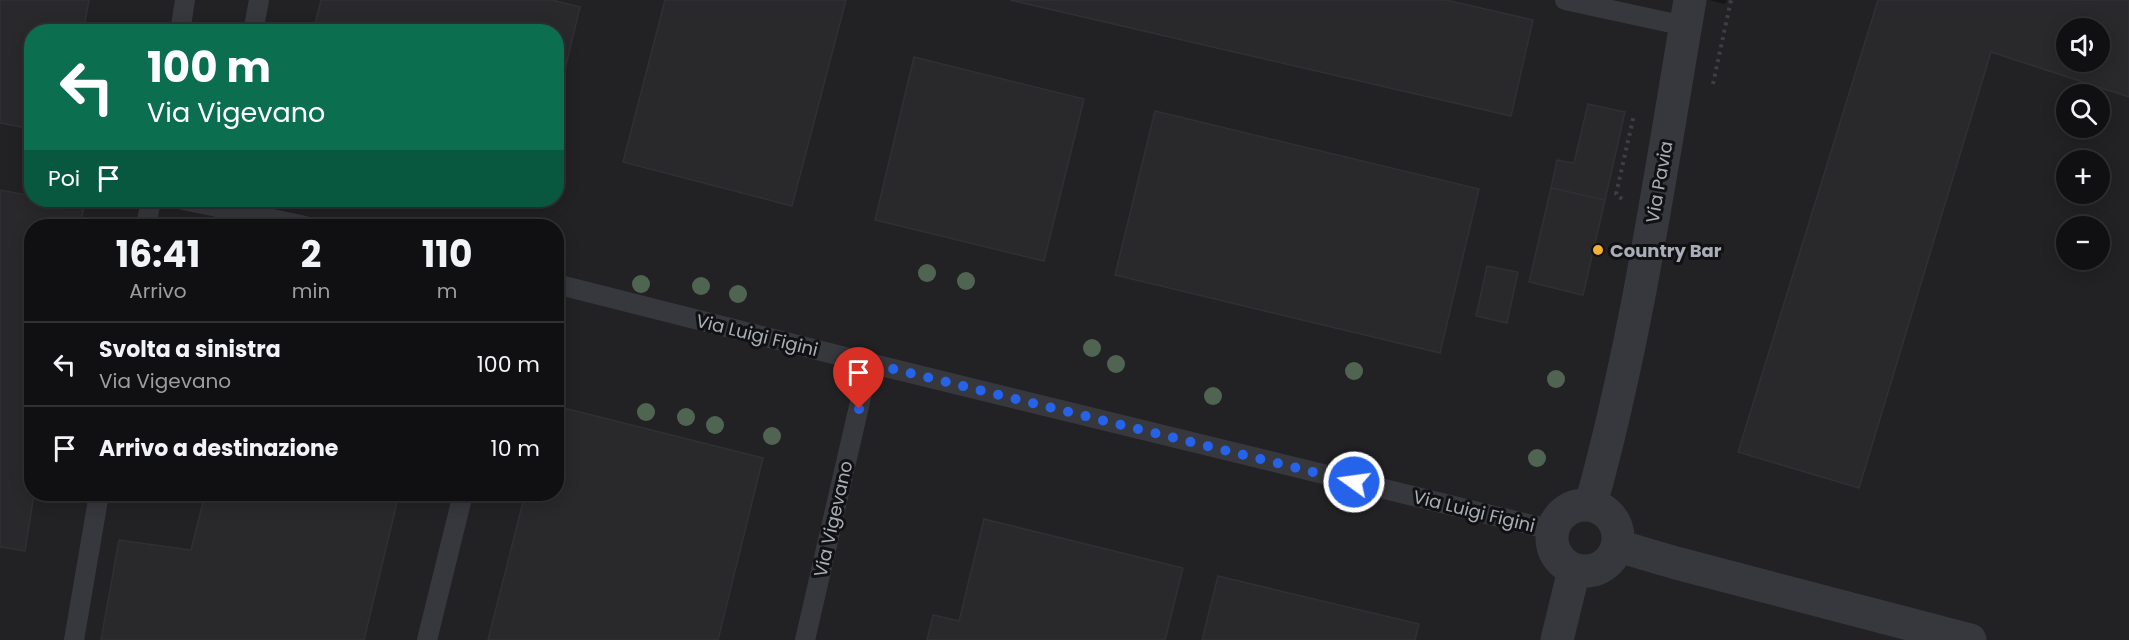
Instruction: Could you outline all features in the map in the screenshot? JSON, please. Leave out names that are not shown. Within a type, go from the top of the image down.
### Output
[{"type":"street","name":"Via Pavia","points":[[1591,504],[1609,439],[1644,266],[1687,13]]},
{"type":"street","points":[[1591,504],[1607,512],[1617,527],[1618,546],[1609,562],[1593,570],[1574,570],[1561,561],[1552,547],[1552,530],[1560,515],[1574,506],[1591,504]]},
{"type":"street","points":[[1618,546],[1970,640]]},
{"type":"street","points":[[1557,640],[1574,570]]},
{"type":"lane","points":[[181,24],[185,0]]},
{"type":"lane","points":[[254,24],[259,0]]},
{"type":"lane","points":[[1565,0],[1687,13]]},
{"type":"lane","points":[[233,207],[279,219]]},
{"type":"lane","name":"Via Luigi Figini","points":[[564,286],[1552,530]]},
{"type":"lane","name":"Via Vigevano","points":[[805,640],[869,363]]},
{"type":"lane","points":[[74,640],[98,501]]},
{"type":"lane","points":[[427,640],[461,501]]},
{"type":"shaded area","points":[[0,0],[1709,0],[1725,4],[1727,0],[2129,0],[2129,640],[0,640]]},
{"type":"building","points":[[0,0],[89,0],[84,24],[24,24],[24,128],[0,123]]},
{"type":"building","points":[[321,0],[552,0],[580,7],[564,74],[564,24],[315,24]]},
{"type":"building","points":[[665,0],[846,0],[792,206],[623,162]]},
{"type":"building","points":[[1010,0],[1446,0],[1533,20],[1511,116]]},
{"type":"building","points":[[1878,0],[2129,0],[2129,97],[2110,91],[2110,84],[2089,84],[1991,52],[1859,488],[1738,452]]},
{"type":"building","points":[[914,57],[1084,99],[1044,261],[875,220]]},
{"type":"building","points":[[1588,104],[1625,112],[1605,200],[1551,188],[1557,160],[1574,163]]},
{"type":"building","points":[[1155,111],[1479,189],[1440,353],[1115,275]]},
{"type":"building","points":[[1551,188],[1605,200],[1583,295],[1529,282]]},
{"type":"building","points":[[0,190],[24,194],[24,207],[84,207],[81,219],[24,219],[24,501],[33,501],[25,551],[0,547]]},
{"type":"building","points":[[1487,266],[1518,272],[1507,323],[1476,316]]},
{"type":"building","points":[[564,408],[763,458],[718,640],[488,640],[523,501],[564,501]]},
{"type":"building","points":[[203,501],[397,501],[364,640],[101,640],[119,540],[191,550]]},
{"type":"building","points":[[984,519],[1183,568],[1165,640],[927,640],[933,615],[959,621]]},
{"type":"building","points":[[1218,576],[1419,624],[1415,640],[1202,640]]},
{"type":"place","name":"Country Bar","points":[[1598,250]]},
{"type":"route","points":[[859,409],[869,363],[1354,482]]}]
